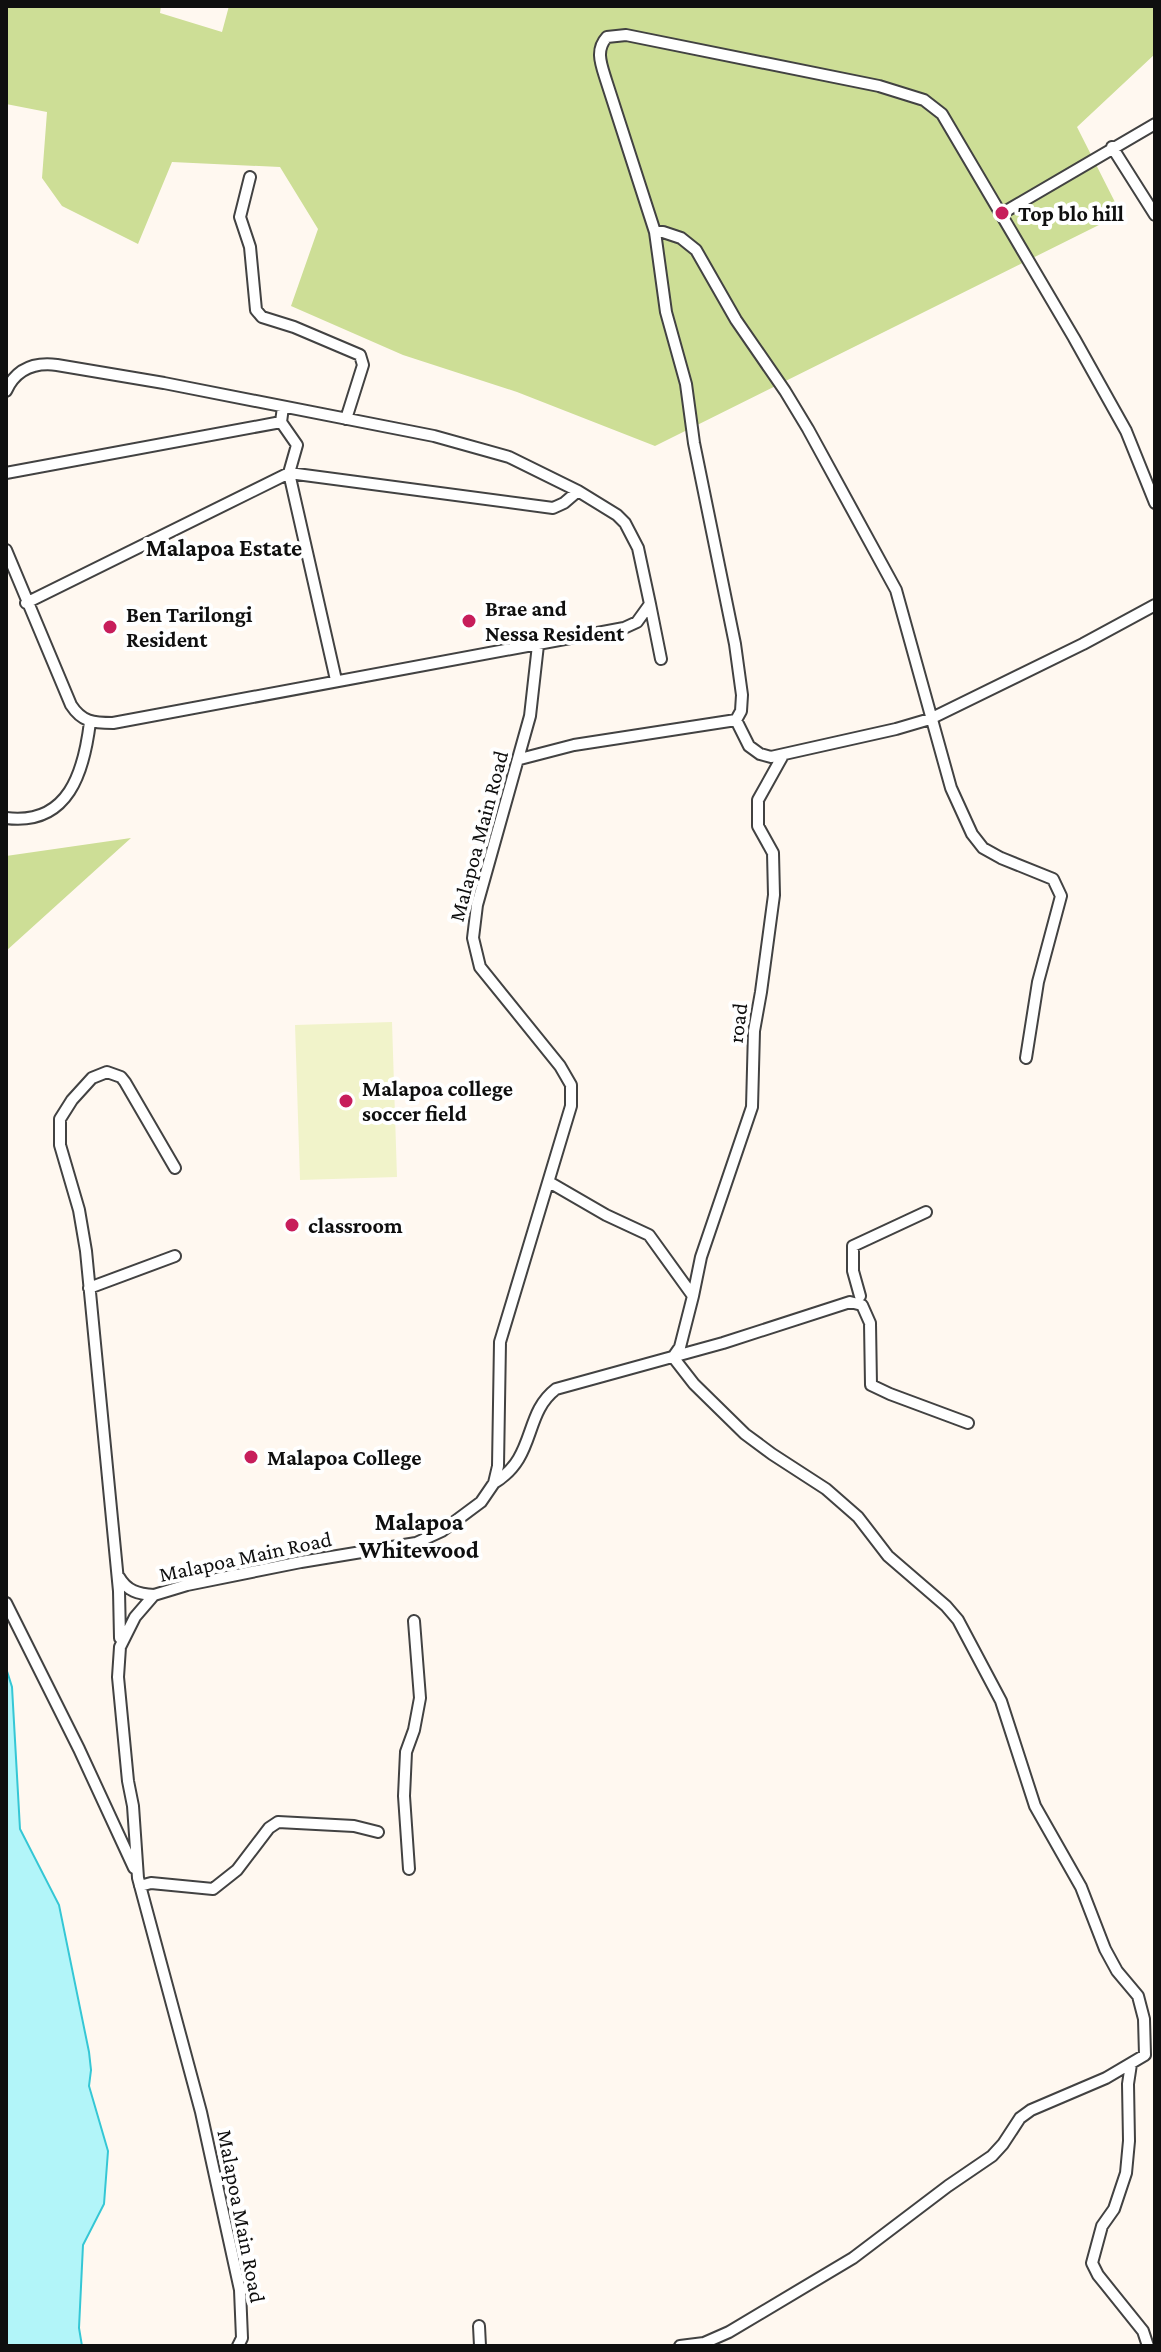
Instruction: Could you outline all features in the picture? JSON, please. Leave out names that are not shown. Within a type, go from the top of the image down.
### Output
[{"type":"street","points":[[520,759],[574,745],[736,720],[741,711],[742,695],[735,644],[694,443],[686,384],[666,312],[655,232],[599,57],[601,43],[607,37],[626,35],[879,86],[924,100],[942,114],[1126,431],[1154,489],[1155,503]]},
{"type":"street","points":[[1001,214],[1155,124]]},
{"type":"street","points":[[1112,147],[1155,215]]},
{"type":"street","points":[[250,177],[240,217],[252,259],[256,310],[262,317],[360,355],[363,365],[346,419]]},
{"type":"street","points":[[655,232],[681,238],[696,250],[736,320],[808,429],[896,590],[951,788],[972,834],[983,848],[1045,875],[1059,886],[1061,896],[1038,982],[1026,1058]]},
{"type":"street","points":[[6,391],[21,372],[43,363],[346,419],[476,446],[509,457],[578,491],[617,515],[632,534],[661,659]]},
{"type":"street","points":[[283,407],[281,422],[297,445],[289,473],[336,680]]},
{"type":"street","points":[[6,473],[281,422]]},
{"type":"street","points":[[26,603],[289,473],[553,508],[578,491]]},
{"type":"street","points":[[6,550],[71,705],[76,714],[90,722],[113,723],[633,625],[650,604]]},
{"type":"street","points":[[736,720],[749,746],[760,754],[782,757],[826,743],[896,729],[930,719],[1155,605]]},
{"type":"street","name":"Malapoa Main Road","points":[[238,2346],[242,2338],[240,2290],[201,2112],[139,1882],[118,1677],[120,1647],[127,1629],[154,1595],[187,1585],[301,1562],[416,1543],[464,1517],[481,1502],[494,1483],[499,1458],[500,1342],[571,1106],[571,1085],[567,1076],[532,1028],[480,967],[473,938],[477,905],[530,716],[538,645]]},
{"type":"street","points":[[6,818],[19,819],[46,812],[72,791],[84,764],[90,722]]},
{"type":"street","name":"road","points":[[673,1357],[680,1347],[701,1257],[752,1107],[754,1031],[774,895],[773,853],[758,826],[758,800],[782,757]]},
{"type":"street","points":[[120,1647],[119,1591],[83,1231],[58,1134],[62,1103],[100,1074],[107,1072],[121,1077],[175,1168]]},
{"type":"street","points":[[549,1182],[606,1215],[649,1235],[693,1296]]},
{"type":"street","points":[[860,1296],[853,1271],[853,1246],[926,1212]]},
{"type":"street","points":[[89,1288],[175,1256]]},
{"type":"street","points":[[494,1483],[521,1458],[537,1413],[556,1389],[745,1337],[809,1313],[850,1302],[866,1310],[870,1323],[871,1385],[968,1423]]},
{"type":"street","points":[[673,1357],[716,1407],[763,1448],[826,1489],[858,1517],[888,1556],[958,1620],[1001,1701],[1035,1806],[1081,1887],[1105,1949],[1117,1971],[1138,1996],[1150,2055],[1106,2078],[1031,2110],[1020,2118],[992,2156],[853,2258],[729,2332],[704,2343],[680,2346]]},
{"type":"street","points":[[115,1570],[129,1589],[138,1594],[154,1595]]},
{"type":"street","points":[[6,1603],[122,1838],[139,1882],[213,1889],[237,1870],[269,1828],[278,1822],[354,1826],[378,1832]]},
{"type":"street","points":[[409,1869],[404,1796],[406,1752],[420,1698],[414,1621]]},
{"type":"street","points":[[1131,2064],[1128,2074],[1126,2173],[1114,2209],[1102,2226],[1092,2263],[1143,2331],[1148,2346]]},
{"type":"street","points":[[479,2326],[480,2346]]},
{"type":"green space","points":[[6,6],[161,6],[160,13],[222,32],[229,6],[1155,6],[1155,54],[1077,127],[1121,214],[655,446],[517,392],[403,355],[291,306],[318,229],[280,167],[172,162],[138,244],[62,206],[42,178],[47,112],[6,104]]},
{"type":"green space","points":[[131,838],[6,951],[6,856]]},
{"type":"green space","name":"Malapoa college soccer field","points":[[392,1022],[397,1177],[300,1180],[295,1025]]},
{"type":"water","points":[[6,1668],[12,1687],[20,1829],[59,1905],[89,2052],[89,2086],[108,2151],[104,2204],[83,2245],[79,2328],[82,2346],[6,2346]]},
{"type":"place","name":"Top blo hill","points":[[1002,213]]},
{"type":"place","name":"Brae and Nessa Resident","points":[[469,621]]},
{"type":"place","name":"Ben Tarilongi Resident","points":[[110,627]]},
{"type":"place","name":"Malapoa college soccer field","points":[[346,1101]]},
{"type":"place","name":"classroom","points":[[292,1225]]},
{"type":"place","name":"Malapoa College","points":[[251,1457]]},
{"type":"district","name":"Malapoa Estate","points":[[224,548]]},
{"type":"district","name":"Malapoa Whitewood","points":[[419,1536]]}]
